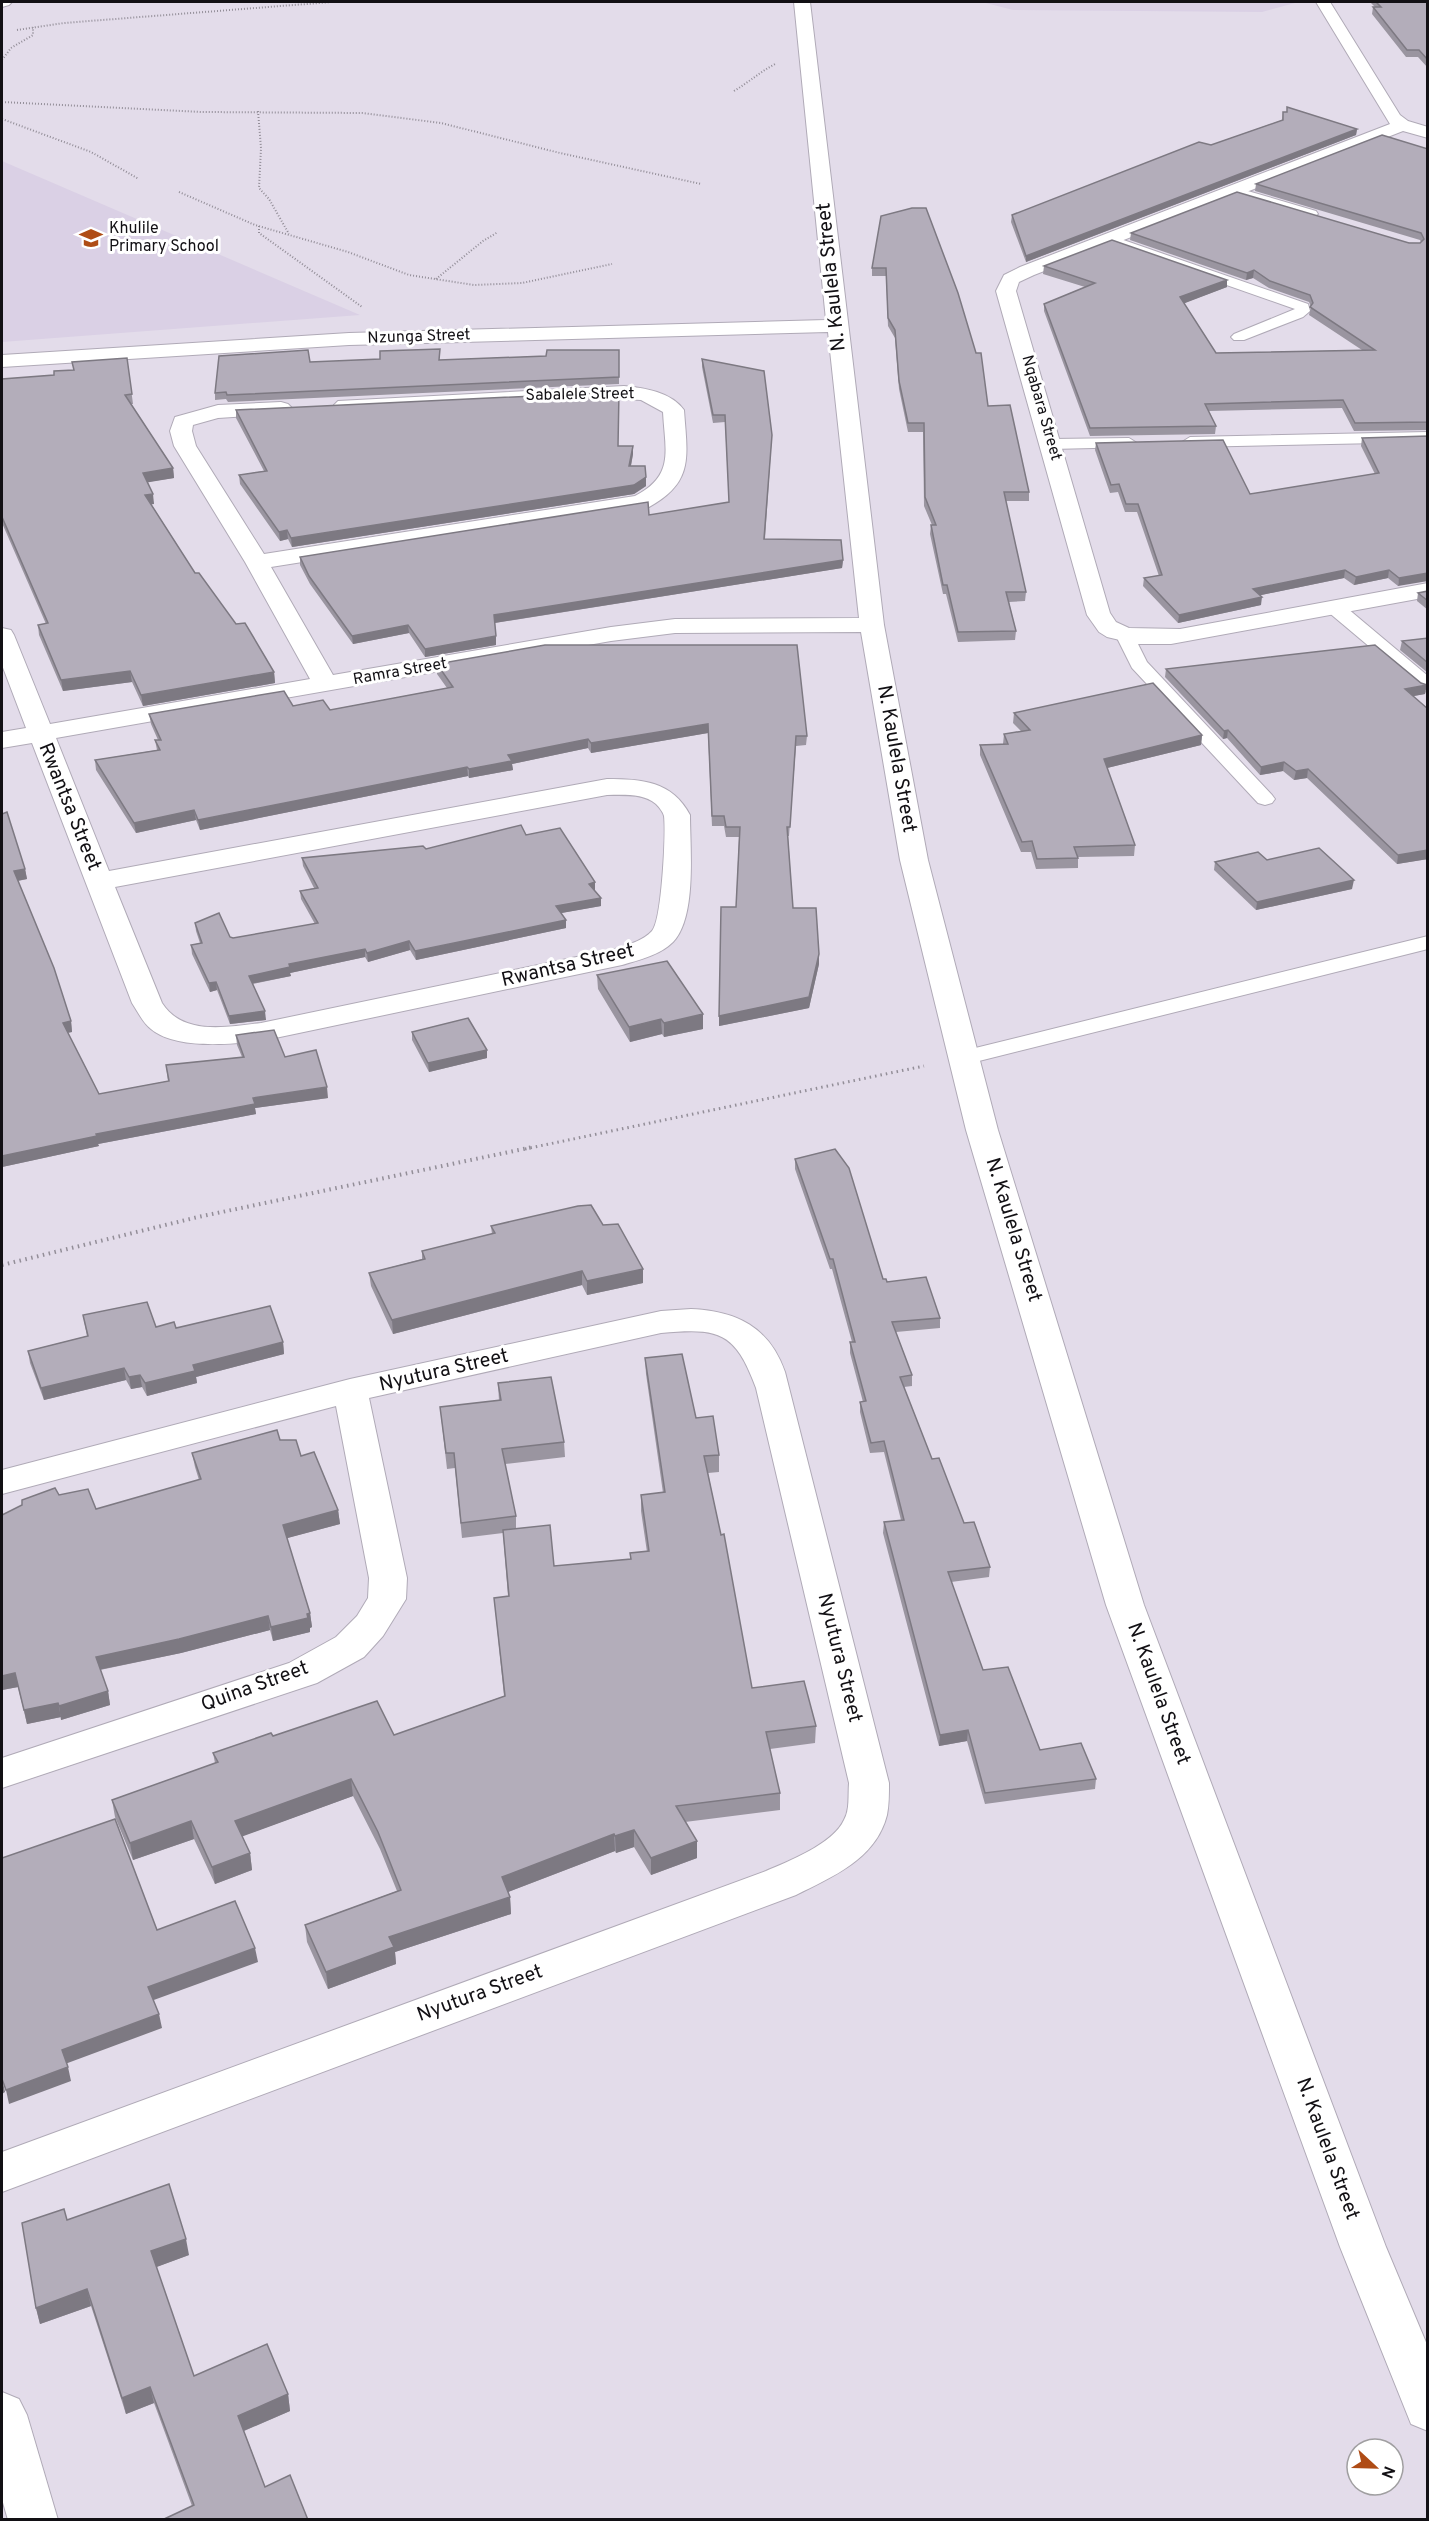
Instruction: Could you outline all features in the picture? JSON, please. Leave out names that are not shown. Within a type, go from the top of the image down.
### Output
[{"type":"street","name":"N. Kaulela Street","points":[[802,2],[872,625],[914,860],[963,1058],[982,1130],[1125,1605],[1363,2247],[1428,2408]]},
{"type":"street","points":[[1323,2],[1393,118],[1402,125],[1428,133]]},
{"type":"street","name":"Nqabara Street","points":[[1402,125],[1027,271],[1011,279],[1006,291],[1101,620],[1124,634],[1148,638],[1180,636],[1428,590]]},
{"type":"street","name":"Nzunga Street","points":[[2,361],[349,339],[837,326]]},
{"type":"street","name":"Sabalele Street","points":[[257,562],[641,502],[655,496],[667,486],[675,474],[673,410],[663,400],[652,396],[628,392],[605,392],[323,406]]},
{"type":"street","points":[[299,407],[217,411],[194,416],[183,423],[181,431],[185,446],[257,562],[326,685]]},
{"type":"street","name":"Ramra Street","points":[[2,740],[611,634],[675,626],[872,625]]},
{"type":"street","name":"Rwantsa Street","points":[[2,634],[147,1003],[157,1018],[168,1027],[199,1034],[234,1035],[261,1032],[622,956],[651,945],[665,934],[673,918],[677,815],[673,803],[663,795],[628,787],[607,787],[100,881]]},
{"type":"street","name":"Nyutura Street","points":[[2,1482],[350,1391],[661,1322],[699,1318],[728,1326],[745,1336],[762,1357],[773,1388],[869,1783],[865,1821],[847,1846],[818,1866],[780,1883],[2,2172]]},
{"type":"street","name":"Quina Street","points":[[2,1773],[303,1673],[350,1647],[370,1626],[387,1599],[388,1578],[350,1391]]},
{"type":"street","points":[[2,2415],[33,2520]]},
{"type":"lane","points":[[1234,190],[1324,218]]},
{"type":"lane","points":[[1109,239],[1303,307],[1298,314],[1239,337]]},
{"type":"lane","points":[[1169,442],[1428,437]]},
{"type":"lane","points":[[1052,444],[1146,442]]},
{"type":"lane","points":[[1334,608],[1428,686]]},
{"type":"lane","points":[[1124,634],[1139,664],[1265,799]]},
{"type":"lane","points":[[963,1058],[1428,942]]},
{"type":"path","points":[[13,30],[64,23],[333,2]]},
{"type":"path","points":[[2,60],[11,48],[33,35],[33,27]]},
{"type":"path","points":[[734,91],[753,80],[759,72],[777,63]]},
{"type":"path","points":[[2,102],[202,112],[362,113],[441,123],[560,153],[701,184]]},
{"type":"path","points":[[258,111],[261,148],[259,188],[269,199],[290,234]]},
{"type":"path","points":[[2,119],[91,152],[139,179]]},
{"type":"path","points":[[179,192],[259,226],[290,234],[409,275],[474,285],[522,283],[612,264]]},
{"type":"path","points":[[259,226],[259,233],[362,307]]},
{"type":"path","points":[[436,279],[483,241],[498,232]]},
{"type":"path","points":[[2,1265],[198,1217],[963,1058]]},
{"type":"shaded area","points":[[982,2],[1295,3],[1262,12],[1013,10]]},
{"type":"shaded area","name":"Khulile Primary School","points":[[2,161],[360,315],[2,342]]},
{"type":"building","points":[[1376,2],[1428,2],[1428,60],[1419,50],[1407,50],[1373,7],[1381,7]]},
{"type":"building","points":[[1287,107],[1357,129],[1026,256],[1012,215],[1199,142],[1211,145],[1283,120],[1283,112],[1287,112]]},
{"type":"building","points":[[1382,135],[1428,149],[1428,422],[1355,423],[1343,400],[1205,404],[1216,426],[1090,428],[1044,304],[1095,283],[1044,266],[1112,240],[1227,280],[1180,297],[1216,353],[1375,350],[1310,307],[1313,303],[1310,295],[1270,281],[1254,270],[1247,273],[1131,233],[1237,192],[1409,243],[1420,243],[1424,239],[1421,233],[1256,184]]},
{"type":"building","points":[[912,208],[926,208],[958,293],[976,353],[981,353],[988,406],[1010,405],[1029,492],[1004,492],[1026,592],[1006,592],[1016,631],[958,632],[947,585],[943,585],[931,525],[936,525],[925,497],[924,423],[908,423],[899,381],[895,330],[888,318],[886,268],[872,268],[881,216]]},
{"type":"building","points":[[440,349],[439,360],[546,356],[547,350],[619,350],[619,377],[227,395],[226,392],[215,393],[219,356],[308,350],[310,362],[380,359],[380,351]]},
{"type":"building","points":[[127,358],[132,394],[125,395],[173,468],[143,473],[153,494],[145,495],[195,573],[199,573],[236,624],[245,623],[274,672],[141,695],[130,671],[61,680],[38,625],[48,623],[2,517],[2,379],[54,375],[54,371],[74,370],[72,362]]},
{"type":"building","points":[[702,359],[764,371],[772,435],[764,539],[841,540],[843,560],[494,615],[496,636],[425,649],[408,625],[352,636],[309,576],[300,557],[648,502],[649,515],[729,502],[725,415],[713,415]]},
{"type":"building","points":[[619,392],[618,446],[633,446],[629,466],[645,466],[646,477],[634,485],[291,538],[287,530],[279,532],[239,475],[267,471],[236,410]]},
{"type":"building","points":[[1428,436],[1428,573],[1399,578],[1389,570],[1356,577],[1345,570],[1253,589],[1262,597],[1179,615],[1144,578],[1162,575],[1138,504],[1126,504],[1119,484],[1111,485],[1096,443],[1223,440],[1250,494],[1379,473],[1362,438]]},
{"type":"building","points":[[1428,591],[1428,601],[1418,593]]},
{"type":"building","points":[[1428,638],[1428,663],[1402,641]]},
{"type":"building","points":[[545,645],[797,645],[807,736],[796,736],[790,827],[787,827],[793,908],[816,908],[819,954],[809,997],[719,1016],[721,907],[736,907],[740,827],[726,827],[724,816],[712,816],[708,724],[591,743],[588,739],[508,755],[512,761],[469,769],[467,767],[198,820],[194,810],[134,823],[95,760],[160,750],[155,740],[161,740],[149,714],[284,691],[293,706],[323,700],[330,710],[453,687],[437,664]]},
{"type":"building","points":[[1375,645],[1421,683],[1427,685],[1405,689],[1428,709],[1428,850],[1398,855],[1308,769],[1296,771],[1284,762],[1261,767],[1228,730],[1224,731],[1166,669]]},
{"type":"building","points":[[1153,683],[1202,735],[1104,759],[1135,845],[1074,847],[1078,858],[1037,859],[1032,841],[1022,842],[980,745],[1008,744],[1004,734],[1030,730],[1014,713]]},
{"type":"building","points":[[7,812],[25,869],[14,871],[54,968],[71,1021],[63,1023],[99,1094],[169,1081],[166,1065],[244,1057],[236,1035],[274,1030],[285,1057],[316,1050],[327,1087],[253,1098],[255,1104],[96,1134],[97,1136],[2,1156],[2,814]]},
{"type":"building","points":[[521,825],[526,835],[560,828],[595,882],[589,884],[601,898],[556,906],[566,920],[415,951],[409,941],[367,953],[365,949],[289,964],[290,967],[249,976],[265,1011],[229,1016],[216,982],[209,983],[191,945],[202,943],[195,923],[219,913],[230,937],[233,938],[318,923],[300,891],[318,888],[302,858],[423,846],[426,849]]},
{"type":"building","points":[[1319,848],[1354,880],[1257,902],[1215,862],[1258,852],[1267,860]]},
{"type":"building","points":[[667,961],[703,1014],[664,1023],[661,1019],[629,1027],[597,975]]},
{"type":"building","points":[[468,1018],[487,1050],[428,1063],[412,1032]]},
{"type":"building","points":[[835,1149],[849,1168],[883,1279],[887,1282],[926,1277],[940,1318],[892,1322],[912,1375],[900,1377],[932,1459],[939,1458],[964,1523],[974,1522],[990,1567],[948,1572],[983,1670],[1008,1667],[1040,1750],[1081,1743],[1096,1779],[985,1793],[968,1730],[940,1735],[884,1522],[904,1520],[884,1441],[871,1443],[860,1402],[866,1401],[850,1342],[855,1342],[833,1259],[830,1259],[795,1159]]},
{"type":"building","points":[[591,1205],[603,1225],[618,1224],[643,1269],[587,1281],[582,1271],[392,1320],[369,1273],[425,1259],[422,1251],[495,1233],[491,1226]]},
{"type":"building","points":[[147,1302],[156,1327],[174,1322],[176,1328],[270,1306],[283,1342],[193,1365],[195,1371],[145,1383],[140,1375],[129,1377],[124,1368],[41,1388],[28,1351],[88,1336],[83,1315]]},
{"type":"building","points":[[682,1354],[696,1418],[713,1416],[719,1455],[704,1456],[721,1535],[724,1534],[752,1688],[804,1681],[816,1726],[766,1732],[780,1793],[676,1806],[697,1841],[651,1858],[634,1830],[615,1836],[614,1834],[502,1877],[510,1897],[389,1937],[394,1947],[326,1972],[305,1925],[401,1890],[378,1832],[351,1779],[235,1821],[250,1853],[212,1867],[191,1821],[130,1843],[112,1800],[218,1762],[213,1753],[271,1733],[273,1736],[377,1701],[394,1735],[505,1696],[494,1598],[509,1596],[503,1530],[550,1525],[554,1566],[631,1559],[630,1553],[649,1551],[641,1495],[665,1492],[645,1358]]},
{"type":"building","points":[[551,1377],[564,1442],[502,1449],[516,1516],[461,1523],[454,1453],[446,1453],[440,1407],[501,1400],[498,1383]]},
{"type":"building","points":[[277,1430],[280,1440],[296,1440],[301,1456],[314,1452],[338,1510],[283,1525],[310,1613],[307,1614],[308,1618],[271,1627],[268,1616],[96,1657],[108,1691],[59,1706],[58,1703],[24,1710],[15,1673],[2,1676],[2,1515],[22,1505],[22,1500],[55,1488],[59,1495],[88,1489],[96,1509],[201,1479],[192,1453]]},
{"type":"building","points":[[115,1819],[157,1930],[235,1901],[255,1948],[148,1987],[159,2014],[62,2050],[68,2067],[6,2090],[2,2079],[2,1858]]},
{"type":"building","points":[[169,2184],[186,2239],[151,2251],[194,2376],[267,2344],[288,2394],[238,2416],[265,2487],[290,2475],[308,2520],[162,2520],[194,2505],[150,2387],[122,2398],[87,2289],[36,2308],[22,2223],[64,2209],[67,2220]]},
{"type":"place","name":"Khulile Primary School","points":[[91,238]]}]
